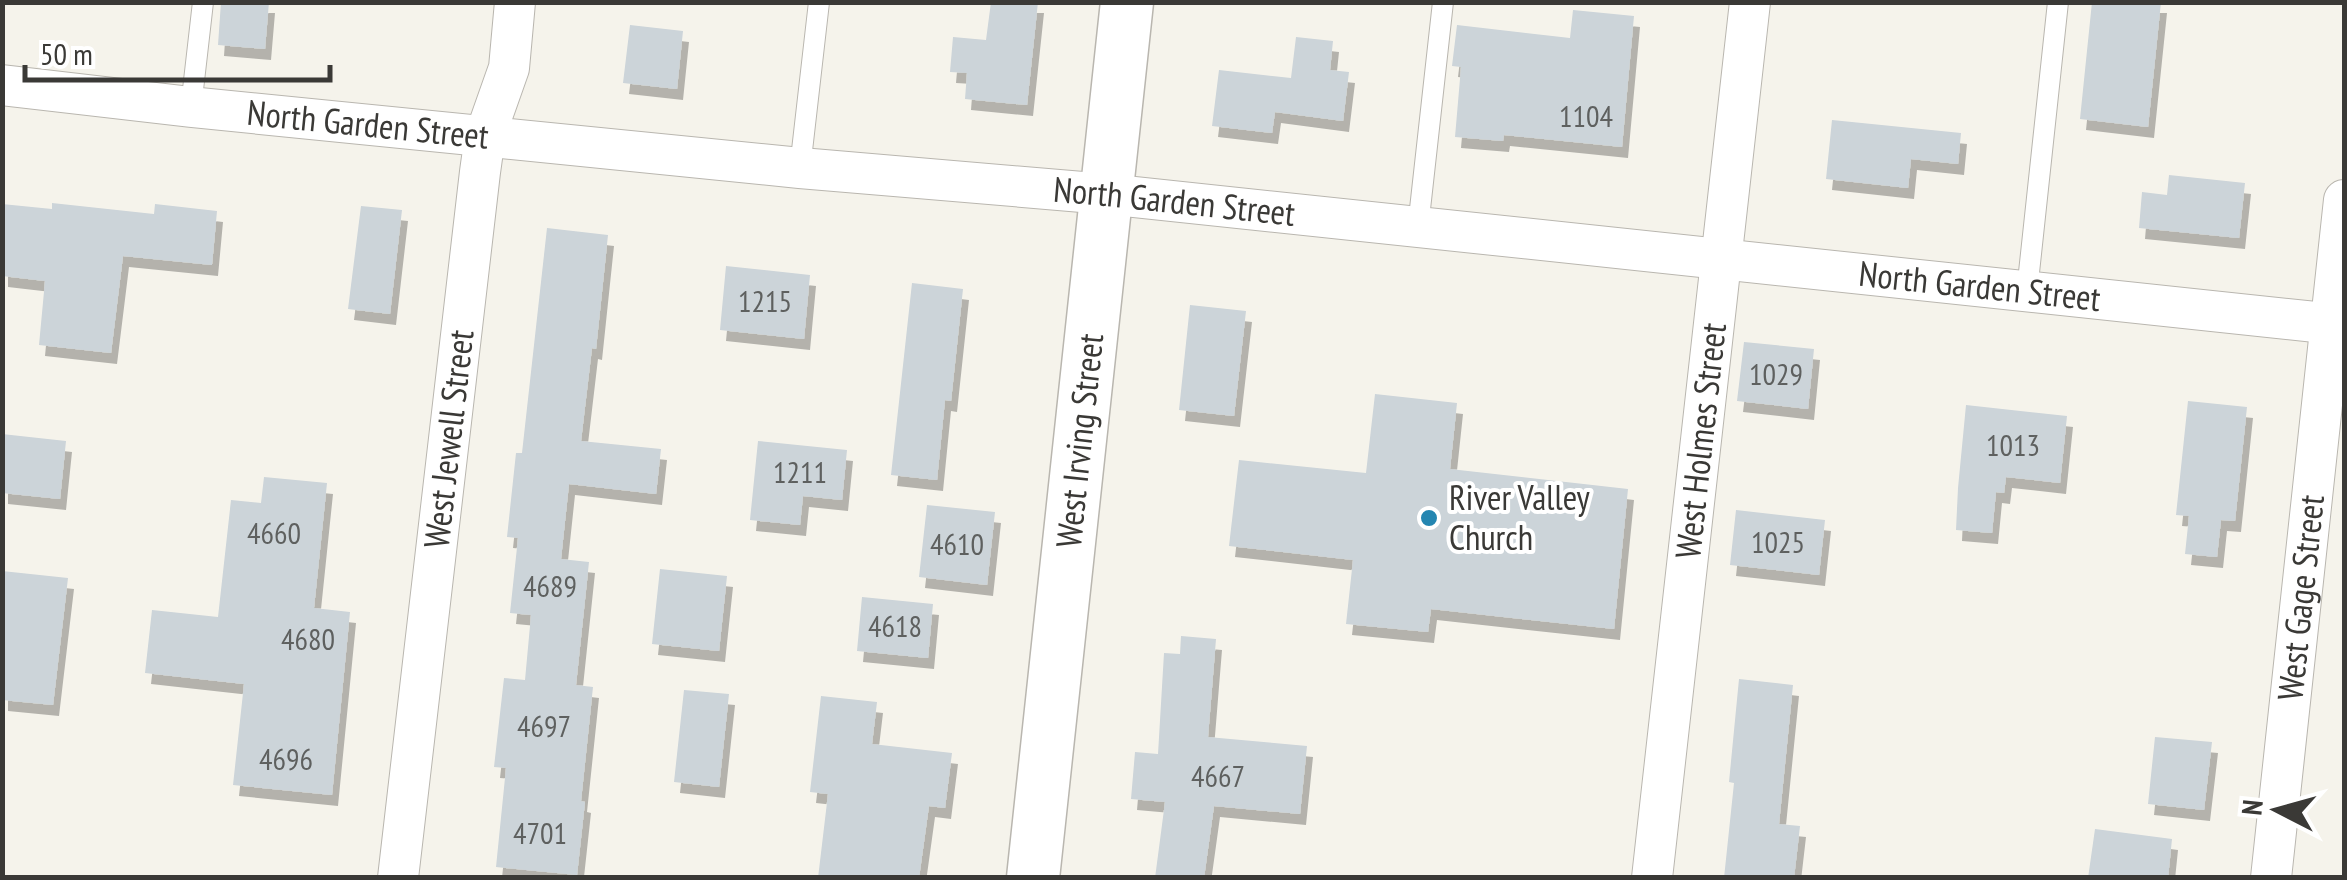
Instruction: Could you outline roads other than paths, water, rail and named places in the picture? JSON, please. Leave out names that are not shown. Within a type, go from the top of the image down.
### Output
[{"type":"street","name":"West Jewell Street","points":[[398,878],[486,136],[509,68],[515,2]]},
{"type":"street","name":"West Irving Street","points":[[1032,878],[1127,2]]},
{"type":"street","name":"West Holmes Street","points":[[1652,878],[1750,2]]},
{"type":"street","name":"North Garden Street","points":[[2,85],[800,168],[1106,194],[2338,325]]},
{"type":"street","name":"West Gage Street","points":[[2271,878],[2338,325],[2344,200]]},
{"type":"lane","points":[[191,107],[203,2]]},
{"type":"lane","points":[[800,168],[819,2]]},
{"type":"lane","points":[[1418,227],[1442,2]]},
{"type":"lane","points":[[2027,292],[2058,2]]},
{"type":"place","name":"River Valley Church","points":[[1429,518]]}]
